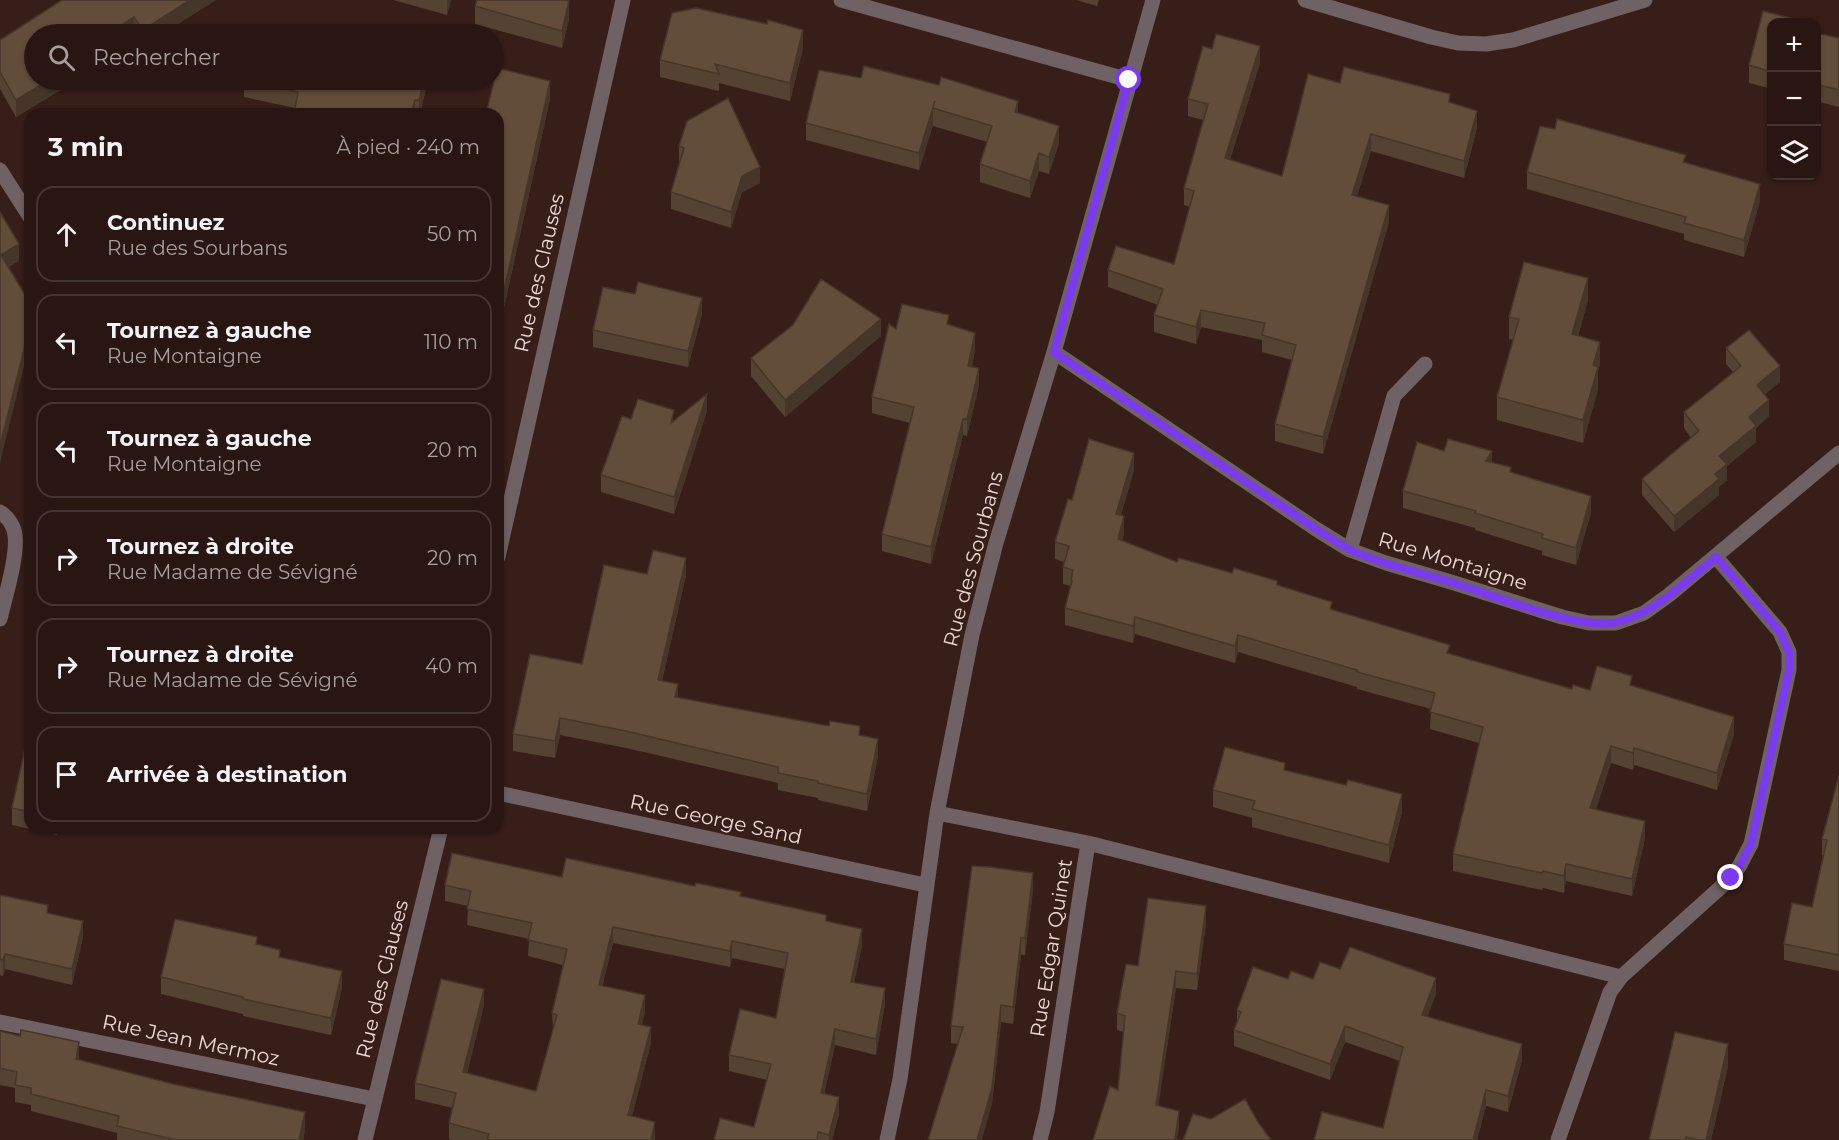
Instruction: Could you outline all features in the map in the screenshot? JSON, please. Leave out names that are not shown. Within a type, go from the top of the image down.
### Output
[{"type":"street","name":"Rue des Clauses","points":[[504,501],[623,0]]},
{"type":"street","points":[[841,0],[1129,80]]},
{"type":"street","name":"Rue des Sourbans","points":[[887,1140],[900,1079],[925,885],[937,813],[972,635],[996,543],[1054,352],[1153,0]]},
{"type":"street","points":[[1305,0],[1431,37],[1458,43],[1486,44],[1513,40],[1645,0]]},
{"type":"street","points":[[0,170],[24,208]]},
{"type":"street","name":"Rue Montaigne","points":[[1054,352],[1350,550],[1562,617],[1589,623],[1616,623],[1644,613],[1716,557],[1839,453]]},
{"type":"street","points":[[1350,550],[1394,396],[1425,364]]},
{"type":"street","points":[[0,512],[15,532],[16,546],[0,619]]},
{"type":"street","points":[[1558,1140],[1610,992],[1621,977],[1731,878],[1751,844],[1789,670],[1789,652],[1780,632],[1716,557]]},
{"type":"street","name":"Rue George Sand","points":[[504,794],[925,885]]},
{"type":"street","name":"Rue Edgar Quinet","points":[[937,813],[1088,843],[1047,1112],[1040,1140]]},
{"type":"street","name":"Rue des Clauses","points":[[365,1140],[440,834]]},
{"type":"street","points":[[1088,843],[1621,977]]},
{"type":"street","name":"Rue Jean Mermoz","points":[[0,1022],[374,1099]]},
{"type":"building","points":[[62,0],[190,0],[152,24],[139,24],[134,17],[123,24],[25,24]]},
{"type":"building","points":[[477,0],[569,1],[562,31],[475,6]]},
{"type":"building","points":[[696,8],[767,24],[768,20],[803,30],[790,83],[715,64],[719,74],[660,60],[672,13]]},
{"type":"building","points":[[1763,11],[1790,18],[1767,18],[1767,70],[1749,65]]},
{"type":"building","points":[[24,25],[24,90],[32,90],[16,100],[0,72],[0,40]]},
{"type":"building","points":[[1216,34],[1260,46],[1225,158],[1282,176],[1308,74],[1340,83],[1344,67],[1450,94],[1449,102],[1477,111],[1464,161],[1371,134],[1352,195],[1389,205],[1323,437],[1275,424],[1296,345],[1262,335],[1265,323],[1201,310],[1196,327],[1154,315],[1163,289],[1108,270],[1116,246],[1174,264],[1194,191],[1184,188],[1208,104],[1188,99],[1203,46],[1212,49]]},
{"type":"building","points":[[1821,34],[1839,38],[1839,90],[1821,85]]},
{"type":"building","points":[[864,66],[939,85],[941,77],[1018,101],[1015,112],[1059,126],[1049,157],[1039,153],[1030,181],[980,164],[992,126],[933,108],[935,101],[919,153],[806,123],[819,70],[861,78]]},
{"type":"building","points":[[504,70],[550,81],[504,291],[504,108],[487,108],[492,90],[504,90]]},
{"type":"building","points":[[289,90],[422,90],[419,100],[415,100],[413,108],[295,108],[298,92]]},
{"type":"building","points":[[728,98],[760,167],[742,176],[731,212],[671,192],[684,148],[679,146],[687,121]]},
{"type":"building","points":[[1557,119],[1686,155],[1683,162],[1760,184],[1744,240],[1684,223],[1686,217],[1527,172],[1540,126],[1555,129]]},
{"type":"building","points":[[0,212],[19,244],[1,255],[24,293],[24,349],[0,446]]},
{"type":"building","points":[[1524,262],[1588,278],[1572,334],[1600,342],[1593,365],[1598,367],[1583,420],[1497,397],[1519,319],[1509,317]]},
{"type":"building","points":[[821,279],[881,319],[785,400],[751,358],[793,325]]},
{"type":"building","points":[[638,282],[702,298],[688,351],[593,330],[603,287],[635,294]]},
{"type":"building","points":[[902,304],[949,315],[947,324],[975,333],[968,366],[979,368],[967,419],[963,419],[931,547],[882,534],[914,407],[872,397],[889,324],[896,329]]},
{"type":"building","points":[[1749,330],[1780,366],[1757,385],[1769,400],[1749,417],[1756,426],[1719,456],[1727,464],[1715,474],[1719,479],[1674,516],[1642,479],[1699,431],[1684,412],[1741,366],[1726,348]]},
{"type":"building","points":[[707,394],[674,497],[601,475],[622,416],[631,419],[638,399],[674,410],[671,423]]},
{"type":"building","points":[[1089,439],[1134,453],[1116,514],[1124,516],[1118,539],[1177,562],[1179,558],[1232,573],[1234,568],[1277,581],[1277,585],[1332,602],[1330,609],[1450,645],[1447,653],[1572,689],[1573,685],[1590,690],[1597,666],[1632,676],[1630,685],[1734,717],[1717,773],[1634,748],[1633,753],[1611,746],[1590,808],[1645,821],[1632,879],[1566,864],[1564,876],[1543,871],[1542,873],[1453,854],[1483,727],[1430,712],[1435,693],[1357,672],[1357,670],[1238,635],[1235,646],[1135,617],[1133,626],[1065,608],[1073,570],[1063,567],[1069,546],[1055,542],[1068,499],[1072,500]]},
{"type":"building","points":[[1448,439],[1492,451],[1486,461],[1511,467],[1510,472],[1591,496],[1576,548],[1542,538],[1543,534],[1475,513],[1476,511],[1403,491],[1417,442],[1444,451]]},
{"type":"building","points":[[653,550],[686,558],[658,680],[678,684],[675,697],[829,726],[830,721],[860,726],[859,735],[878,739],[867,794],[778,773],[778,767],[560,718],[555,741],[513,734],[530,654],[582,664],[604,565],[647,574]]},
{"type":"building","points":[[1225,747],[1285,763],[1284,770],[1346,785],[1348,780],[1402,794],[1389,845],[1252,809],[1255,801],[1213,790]]},
{"type":"building","points":[[24,753],[24,811],[12,808]]},
{"type":"building","points":[[1839,775],[1839,955],[1784,944],[1792,903],[1812,907],[1827,840],[1822,839]]},
{"type":"building","points":[[452,853],[562,877],[566,858],[695,886],[696,883],[741,892],[740,896],[826,915],[826,921],[862,929],[851,982],[885,988],[876,1039],[835,1029],[821,1093],[839,1097],[829,1135],[818,1132],[817,1140],[714,1140],[720,1118],[754,1127],[771,1064],[729,1055],[740,1009],[776,1018],[788,953],[732,941],[730,951],[613,927],[599,985],[645,995],[638,1024],[651,1027],[628,1115],[655,1122],[651,1140],[487,1140],[489,1134],[449,1123],[456,1093],[415,1083],[441,979],[484,989],[463,1072],[536,1091],[557,1015],[552,1013],[567,949],[528,940],[532,923],[467,909],[471,891],[445,885]]},
{"type":"building","points":[[972,866],[1033,873],[1025,938],[1021,938],[1013,1007],[1001,1005],[992,1088],[977,1140],[928,1140],[963,1027],[951,1026]]},
{"type":"building","points":[[0,895],[48,905],[47,913],[83,921],[72,969],[5,954],[3,960],[0,959]]},
{"type":"building","points":[[1148,898],[1206,906],[1197,974],[1176,971],[1156,1105],[1179,1111],[1175,1139],[1181,1140],[1093,1140],[1110,1086],[1118,1090],[1125,1016],[1117,1013],[1126,964],[1138,966]]},
{"type":"building","points":[[175,919],[257,937],[256,944],[280,950],[279,957],[342,971],[331,1018],[243,999],[243,997],[161,977]]},
{"type":"building","points":[[1350,947],[1436,978],[1422,1015],[1522,1044],[1508,1096],[1486,1090],[1473,1140],[1314,1140],[1322,1112],[1383,1128],[1403,1047],[1345,1026],[1330,1064],[1234,1030],[1241,1012],[1237,1010],[1253,967],[1288,979],[1291,971],[1313,979],[1320,962],[1340,969]]},
{"type":"building","points":[[21,1030],[79,1042],[76,1059],[173,1084],[305,1112],[299,1140],[176,1140],[117,1126],[119,1116],[31,1094],[31,1088],[15,1085],[17,1072],[0,1068],[0,1031],[20,1036]]},
{"type":"building","points":[[1675,1032],[1728,1044],[1706,1140],[1686,1137],[1686,1140],[1649,1140]]},
{"type":"building","points":[[1245,1099],[1271,1140],[1183,1140],[1193,1114],[1211,1119]]},
{"type":"route","points":[[1129,80],[1054,352],[1316,529],[1350,550],[1386,563],[1562,617],[1589,623],[1616,623],[1644,613],[1716,557],[1780,632],[1789,652],[1789,670],[1751,844],[1731,878]]}]
